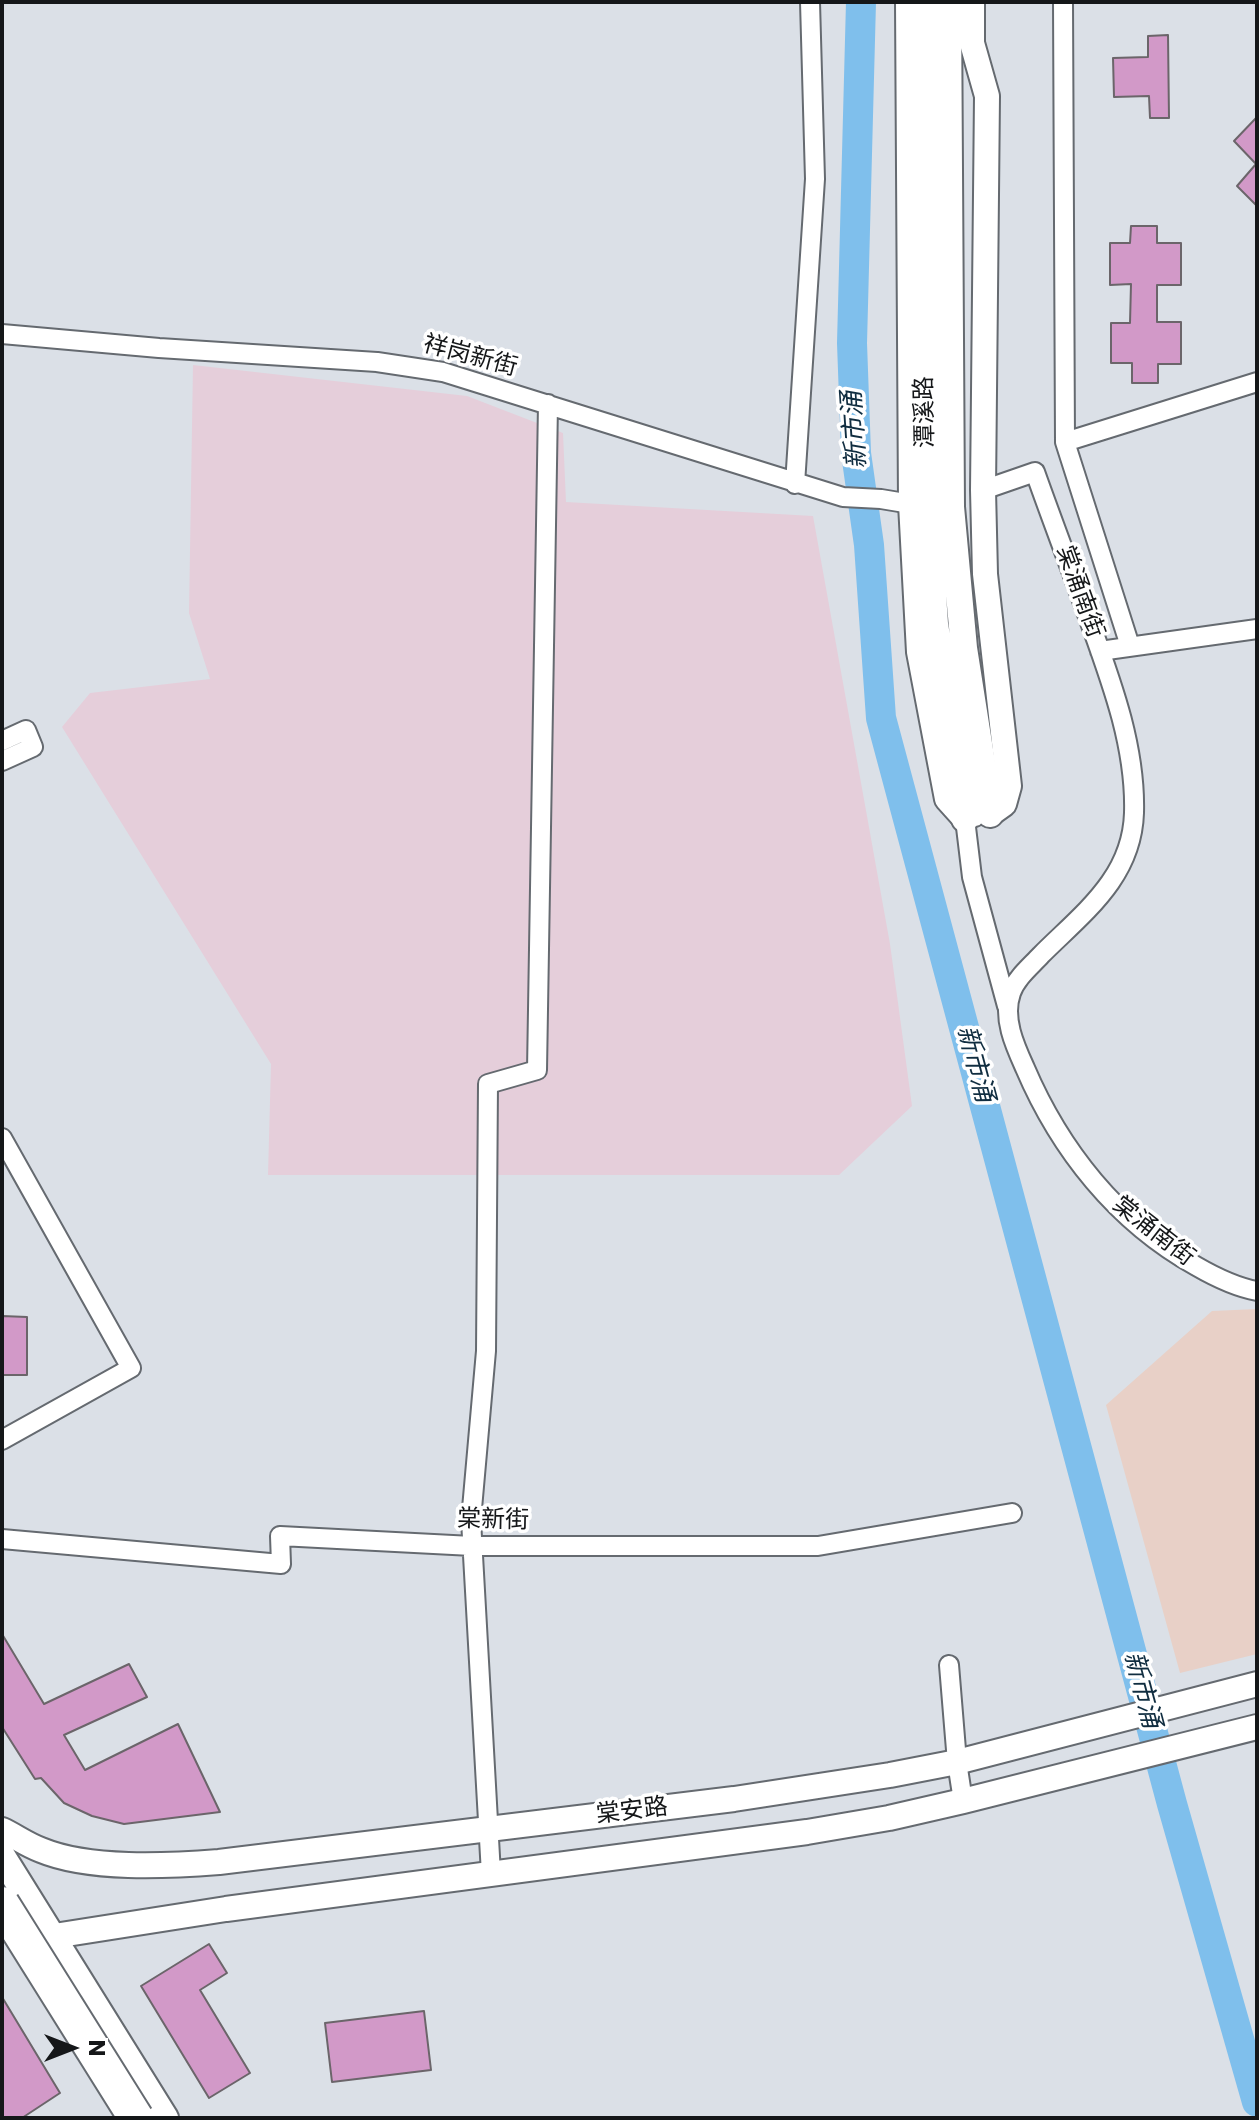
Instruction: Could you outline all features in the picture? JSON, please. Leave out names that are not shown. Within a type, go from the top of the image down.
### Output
[{"type":"highway","points":[[2,1904],[136,2118]]},
{"type":"main road","name":"潭溪路","points":[[923,2],[927,505],[935,624],[970,762]]},
{"type":"main road","name":"潭溪路","points":[[948,2],[951,507],[964,648],[970,762],[978,816]]},
{"type":"main road","points":[[2,1856],[165,2118]]},
{"type":"main road","points":[[5,1938],[116,2118]]},
{"type":"street","points":[[795,484],[815,179],[810,2]]},
{"type":"street","points":[[908,2],[911,504],[919,652],[947,799],[978,816]]},
{"type":"street","points":[[972,2],[972,43],[987,96],[985,574],[1009,786],[1004,804],[978,816]]},
{"type":"street","points":[[1063,2],[1065,442],[1130,646]]},
{"type":"street","name":"祥岗新街","points":[[2,334],[404,365],[473,380],[795,484],[843,497],[911,504]]},
{"type":"street","points":[[1065,442],[1257,382]]},
{"type":"street","points":[[491,1874],[471,1520],[486,1351],[488,1084],[537,1070],[548,404]]},
{"type":"street","name":"棠涌南街","points":[[983,490],[1035,472],[1119,708],[1132,771],[1134,815],[1127,855],[1121,869],[1102,895],[1016,981],[1008,1009],[1013,1038],[1031,1082],[1069,1150],[1095,1183],[1144,1231],[1176,1255],[1228,1283],[1257,1291]]},
{"type":"street","points":[[1100,651],[1257,629]]},
{"type":"street","points":[[2,741],[26,730],[33,747],[2,761]]},
{"type":"street","points":[[978,816],[972,877],[1008,1009]]},
{"type":"street","points":[[2,1138],[131,1368],[2,1440]]},
{"type":"street","name":"棠新街","points":[[2,1539],[281,1564],[280,1536],[472,1546],[818,1546],[1012,1513]]},
{"type":"street","points":[[949,1665],[963,1801]]},
{"type":"street","name":"棠安路","points":[[2,1830],[41,1850],[67,1857],[159,1866],[219,1862],[734,1799],[957,1762],[1257,1684]]},
{"type":"street","name":"棠安路","points":[[5,1938],[51,1937],[226,1909],[807,1832],[963,1801],[1257,1727]]},
{"type":"shaded area","points":[[193,365],[467,396],[563,433],[566,502],[813,516],[890,944],[912,1106],[839,1175],[268,1175],[271,1064],[62,727],[90,693],[210,679],[189,613]]},
{"type":"shaded area","points":[[1257,1309],[1257,1654],[1180,1673],[1106,1405],[1212,1311]]},
{"type":"building","points":[[1168,35],[1169,118],[1150,118],[1149,96],[1114,97],[1113,58],[1148,57],[1148,36]]},
{"type":"building","points":[[1257,117],[1257,206],[1237,186],[1256,164],[1234,141]]},
{"type":"building","points":[[1131,226],[1157,226],[1157,243],[1181,243],[1181,285],[1157,285],[1157,322],[1181,322],[1181,364],[1158,364],[1158,383],[1132,383],[1132,363],[1111,363],[1111,323],[1130,323],[1131,284],[1110,285],[1110,243],[1130,243]]},
{"type":"building","points":[[2,1316],[27,1317],[27,1375],[2,1375]]},
{"type":"building","points":[[2,1634],[44,1704],[129,1664],[147,1697],[64,1735],[85,1770],[178,1724],[220,1812],[124,1824],[92,1816],[64,1803],[41,1778],[35,1779],[2,1727]]},
{"type":"building","points":[[209,1944],[227,1973],[200,1990],[250,2073],[209,2098],[141,1986]]},
{"type":"building","points":[[2,1997],[60,2093],[22,2118],[2,2118]]},
{"type":"building","points":[[424,2011],[431,2070],[332,2082],[325,2023]]},
{"type":"waterway","name":"新市涌","points":[[861,2],[852,343],[856,453],[869,545],[881,718],[1172,1804],[1257,2102]]}]
